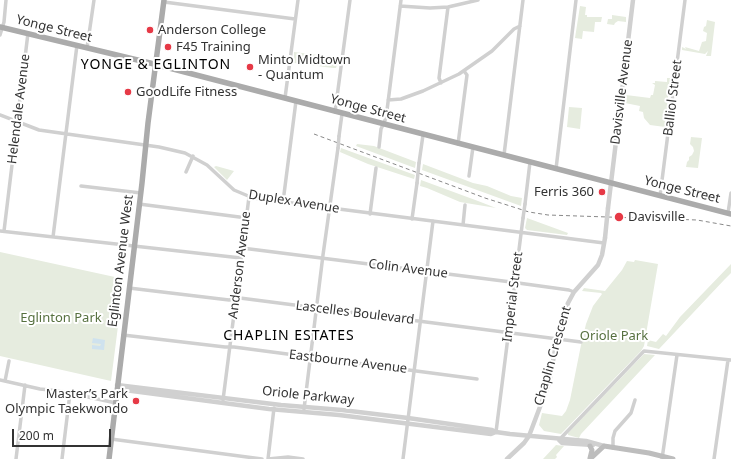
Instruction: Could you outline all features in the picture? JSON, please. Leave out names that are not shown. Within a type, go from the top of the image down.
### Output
[{"type":"main road","name":"Eglinton Avenue West","points":[[109,459],[164,1]]},
{"type":"main road","name":"Yonge Street","points":[[1,27],[285,98],[730,214]]},
{"type":"main road","points":[[590,446],[592,450],[590,459]]},
{"type":"main road","name":"Oriole Parkway","points":[[601,446],[649,453],[662,458],[673,459]]},
{"type":"main road","points":[[590,459],[601,446]]},
{"type":"street","points":[[0,35],[6,0]]},
{"type":"street","points":[[87,48],[94,0]]},
{"type":"street","points":[[285,98],[298,0]]},
{"type":"street","points":[[335,112],[350,0]]},
{"type":"street","points":[[379,147],[381,129],[386,119],[401,0]]},
{"type":"street","points":[[400,6],[424,8],[448,7],[478,0]]},
{"type":"street","points":[[504,155],[524,0]]},
{"type":"street","points":[[556,169],[576,0]]},
{"type":"street","name":"Davisville Avenue","points":[[611,184],[633,0]]},
{"type":"street","name":"Balliol Street","points":[[660,196],[685,0]]},
{"type":"street","points":[[164,1],[295,19]]},
{"type":"street","points":[[441,83],[439,78],[448,7]]},
{"type":"street","points":[[388,100],[405,98],[441,83],[464,71],[492,51],[514,28],[520,26]]},
{"type":"street","name":"Helendale Avenue","points":[[2,231],[28,34]]},
{"type":"street","points":[[53,237],[76,45]]},
{"type":"street","points":[[458,144],[467,75],[464,71]]},
{"type":"street","points":[[283,202],[296,102]]},
{"type":"street","points":[[304,409],[322,258],[342,114]]},
{"type":"street","name":"Duplex Avenue","points":[[0,116],[39,130],[146,145],[173,150],[193,156],[206,165],[234,190],[250,197],[521,233],[604,240]]},
{"type":"street","points":[[412,219],[423,134]]},
{"type":"street","points":[[469,176],[473,147]]},
{"type":"street","points":[[186,172],[193,156]]},
{"type":"street","name":"Imperial Street","points":[[496,432],[530,162]]},
{"type":"street","points":[[370,214],[376,168]]},
{"type":"street","name":"Chaplin Crescent","points":[[508,459],[529,436],[549,383],[557,339],[564,314],[574,292],[598,266],[602,255],[611,184]]},
{"type":"street","points":[[81,186],[141,193]]},
{"type":"street","points":[[730,214],[731,193]]},
{"type":"street","name":"Anderson Avenue","points":[[223,404],[242,248],[250,197]]},
{"type":"street","points":[[139,204],[246,218]]},
{"type":"street","points":[[463,225],[465,205]]},
{"type":"street","points":[[403,459],[433,221]]},
{"type":"street","points":[[2,231],[241,258]]},
{"type":"street","name":"Colin Avenue","points":[[242,248],[569,290],[574,292]]},
{"type":"street","name":"Lascelles Boulevard","points":[[129,288],[228,300],[240,298],[581,342]]},
{"type":"street","name":"Eastbourne Avenue","points":[[124,335],[477,379]]},
{"type":"street","points":[[559,440],[644,351],[648,350],[729,360],[714,459]]},
{"type":"street","points":[[662,458],[677,354]]},
{"type":"street","points":[[6,381],[8,361]]},
{"type":"street","points":[[0,380],[70,393],[116,404]]},
{"type":"street","points":[[16,459],[25,385]]},
{"type":"street","name":"Oriole Parkway","points":[[117,387],[223,398],[274,407]]},
{"type":"street","name":"Oriole Parkway","points":[[130,388],[223,404],[304,409],[408,421],[491,434],[496,432],[559,440],[563,438],[586,441],[601,446]]},
{"type":"street","points":[[62,459],[70,393]]},
{"type":"street","points":[[613,448],[615,431],[632,413],[635,400]]},
{"type":"street","points":[[274,407],[268,459],[288,457],[303,459]]},
{"type":"street","points":[[111,439],[262,459]]},
{"type":"street","name":"Oriole Parkway","points":[[559,440],[562,443],[601,446]]},
{"type":"green space","points":[[580,6],[586,7],[585,15],[587,15],[587,17],[602,17],[601,22],[595,22],[594,32],[583,31],[582,39],[575,38]]},
{"type":"green space","points":[[612,15],[626,17],[626,22],[618,21],[614,25],[607,24],[608,19],[612,19]]},
{"type":"green space","points":[[707,20],[715,22],[711,56],[706,56],[708,51],[705,54],[682,50],[682,47],[686,49],[685,47],[699,51],[702,42],[706,41],[707,33],[703,31]]},
{"type":"green space","points":[[294,52],[318,55],[317,61],[339,64],[336,68],[333,68],[294,63]]},
{"type":"green space","points":[[667,78],[670,78],[665,127],[650,125],[644,118],[643,112],[639,111],[640,106],[625,103],[626,95],[650,98],[651,95],[653,95],[655,85],[652,83],[655,83],[655,81],[667,82]]},
{"type":"green space","points":[[569,107],[582,108],[580,129],[567,127]]},
{"type":"green space","points":[[691,137],[702,138],[698,168],[686,167],[689,157],[694,151],[690,144]]},
{"type":"green space","points":[[357,144],[374,146],[416,162],[415,168],[356,146]]},
{"type":"green space","points":[[341,148],[415,175],[414,179],[368,164],[340,152]]},
{"type":"green space","points":[[423,164],[473,183],[487,186],[511,196],[522,198],[521,206],[422,170]]},
{"type":"green space","points":[[216,166],[234,171],[227,180],[214,167]]},
{"type":"green space","points":[[421,180],[496,208],[460,202],[420,186]]},
{"type":"green space","points":[[527,218],[568,233],[567,235],[527,230],[525,228]]},
{"type":"green space","name":"Eglinton Park","points":[[0,252],[124,279],[111,381],[0,356]]},
{"type":"green space","name":"Oriole Park","points":[[635,260],[658,264],[644,346],[641,351],[561,434],[544,431],[539,425],[542,413],[562,416],[566,411],[570,400],[586,324],[593,306],[602,294],[582,291],[584,288],[605,291],[622,270],[627,261],[634,262]]},
{"type":"green space","points":[[731,264],[731,273],[659,349],[647,346],[648,340],[656,342],[663,334],[666,336],[680,317]]},
{"type":"green space","points":[[644,354],[655,355],[581,434],[579,438],[568,435],[568,433]]},
{"type":"green space","points":[[556,445],[564,446],[556,455],[557,457],[555,459],[543,459]]},
{"type":"water","points":[[93,338],[105,340],[104,350],[92,349],[92,345],[100,346],[101,344],[92,343]]},
{"type":"railway","points":[[314,134],[485,198],[529,212],[548,215],[697,220],[731,226]]},
{"type":"place","name":"Anderson College","points":[[150,30]]},
{"type":"place","name":"F45 Training","points":[[168,47]]},
{"type":"place","name":"Minto Midtown - Quantum","points":[[250,67]]},
{"type":"place","name":"GoodLife Fitness","points":[[128,92]]},
{"type":"place","name":"Ferris 360","points":[[602,192]]},
{"type":"place","name":"Davisville","points":[[619,217]]},
{"type":"place","name":"Master’s Park Olympic Taekwondo","points":[[136,401]]},
{"type":"district","name":"YONGE & EGLINTON","points":[[156,65]]},
{"type":"district","name":"CHAPLIN ESTATES","points":[[289,336]]}]
